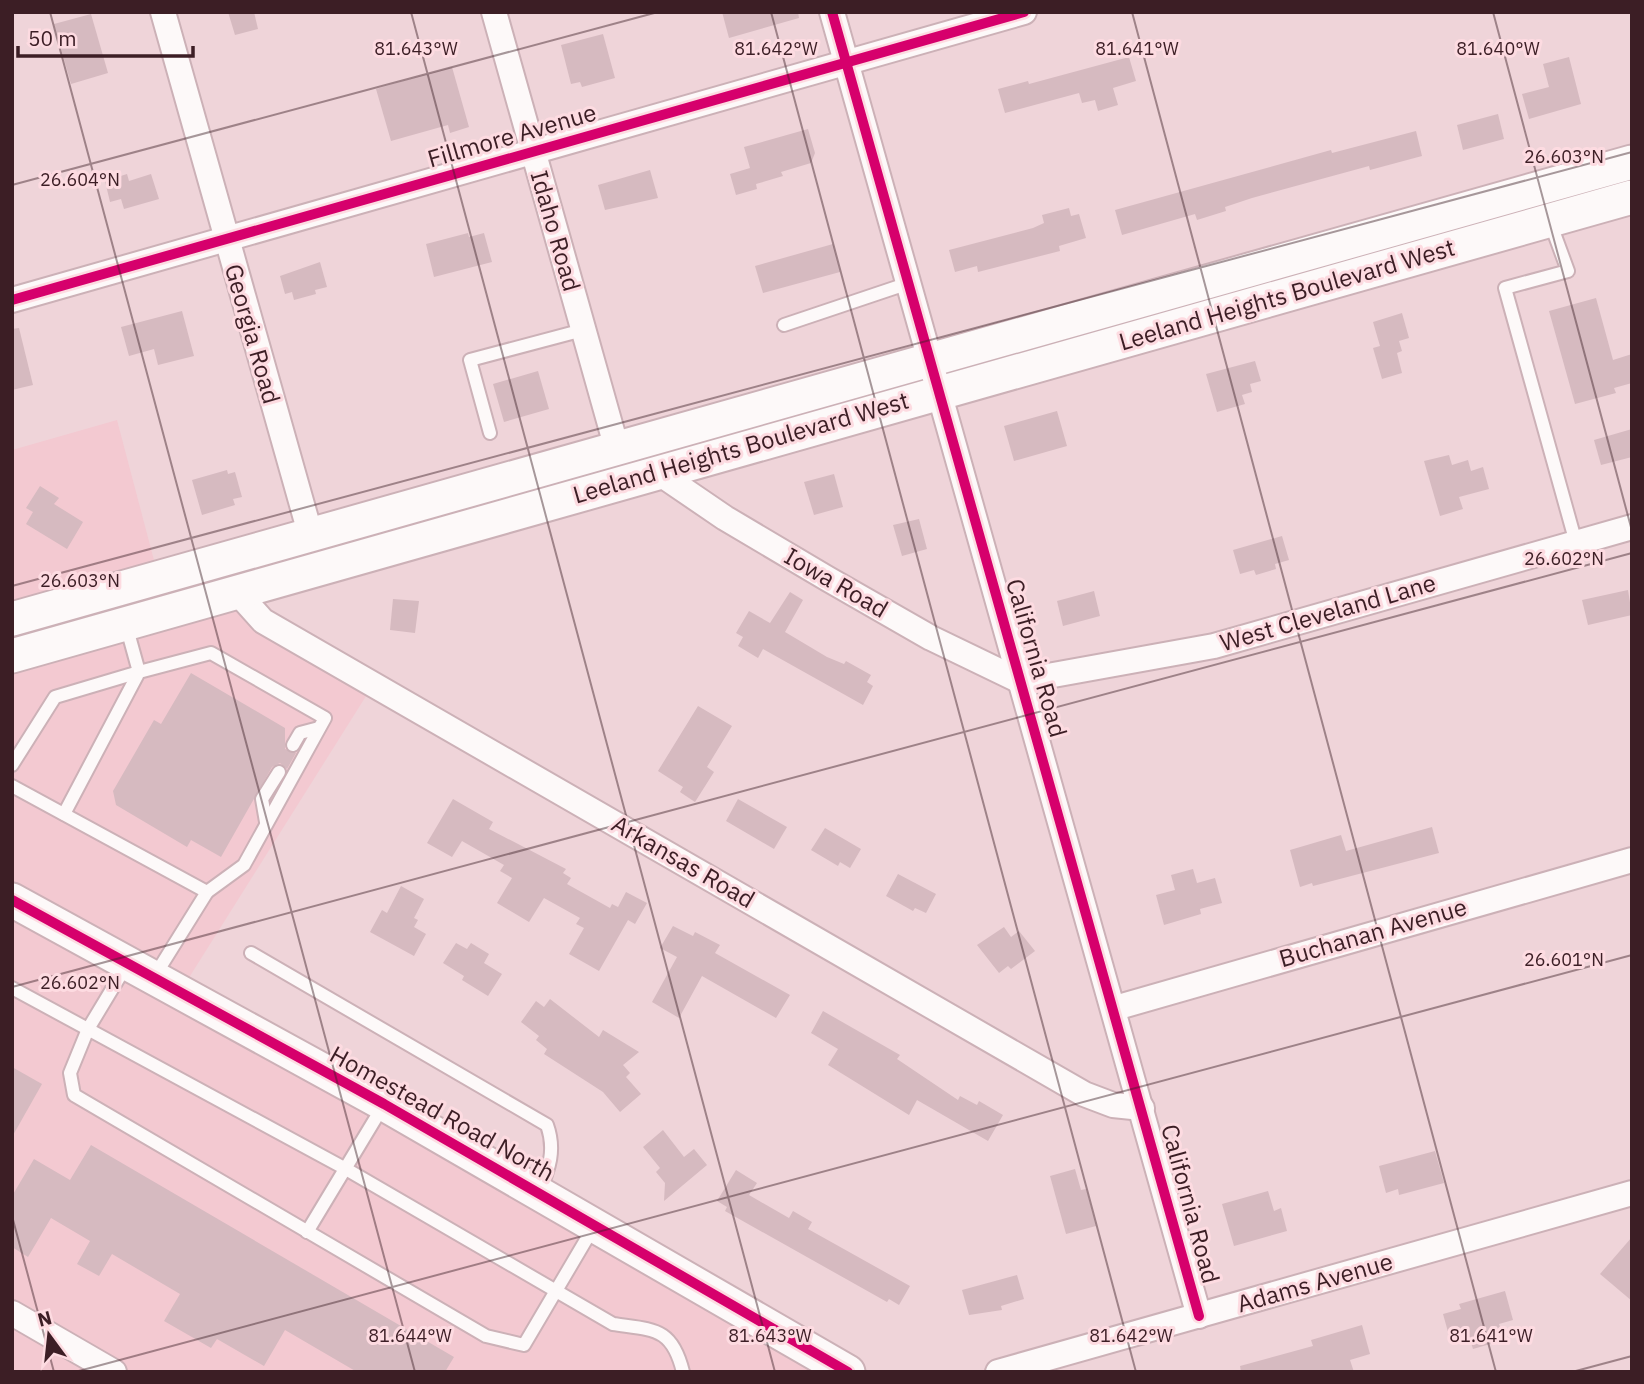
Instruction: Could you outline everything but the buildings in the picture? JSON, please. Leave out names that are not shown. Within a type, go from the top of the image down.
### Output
[{"type":"main road","name":"Leeland Heights Boulevard West","points":[[12,619],[1632,162]]},
{"type":"main road","name":"Leeland Heights Boulevard West","points":[[12,656],[1632,197]]},
{"type":"main road","name":"Homestead Road North","points":[[12,900],[384,1104],[596,1224],[848,1372]]},
{"type":"street","name":"Georgia Road","points":[[163,12],[224,238],[310,533]]},
{"type":"street","name":"Idaho Road","points":[[494,12],[617,449]]},
{"type":"street","name":"California Road","points":[[832,12],[1115,1008],[1199,1316]]},
{"type":"street","name":"Fillmore Avenue","points":[[12,300],[1024,12]]},
{"type":"street","name":"Iowa Road","points":[[659,473],[725,518],[828,579],[931,638],[1020,681]]},
{"type":"street","name":"West Cleveland Lane","points":[[1020,681],[1214,646],[1632,527]]},
{"type":"street","name":"Arkansas Road","points":[[237,592],[262,621],[1084,1094],[1113,1105],[1142,1108]]},
{"type":"street","name":"Buchanan Avenue","points":[[1115,1008],[1632,860]]},
{"type":"street","name":"Adams Avenue","points":[[998,1372],[1632,1193]]},
{"type":"street","points":[[12,1313],[114,1372]]},
{"type":"lane","points":[[1550,220],[1568,271],[1505,288],[1576,543]]},
{"type":"lane","points":[[784,325],[909,283]]},
{"type":"lane","points":[[490,433],[470,360],[583,330]]},
{"type":"lane","points":[[64,814],[139,672],[125,623]]},
{"type":"lane","points":[[12,765],[55,697],[211,653],[325,718],[244,865],[207,892],[88,1029],[70,1073],[74,1095],[486,1336],[506,1343],[524,1345],[596,1224]]},
{"type":"lane","points":[[293,745],[300,733],[319,728]]},
{"type":"lane","points":[[267,822],[262,799],[279,772]]},
{"type":"lane","points":[[12,786],[207,892]]},
{"type":"lane","points":[[251,953],[547,1125],[551,1136],[550,1167],[539,1193]]},
{"type":"lane","points":[[12,988],[345,1169],[613,1324],[660,1332],[672,1342],[683,1372]]},
{"type":"lane","points":[[307,1232],[384,1104]]},
{"type":"shaded area","points":[[117,420],[155,564],[12,605],[12,450]]},
{"type":"shaded area","points":[[237,592],[373,685],[180,992],[848,1372],[114,1372],[12,1313],[12,656]]},
{"type":"shaded area","points":[[12,1326],[92,1372],[12,1372]]},
{"type":"cycle path","points":[[832,12],[1199,1316]]},
{"type":"cycle path","points":[[12,300],[1024,12]]},
{"type":"cycle path","points":[[12,900],[384,1104],[848,1372]]}]
